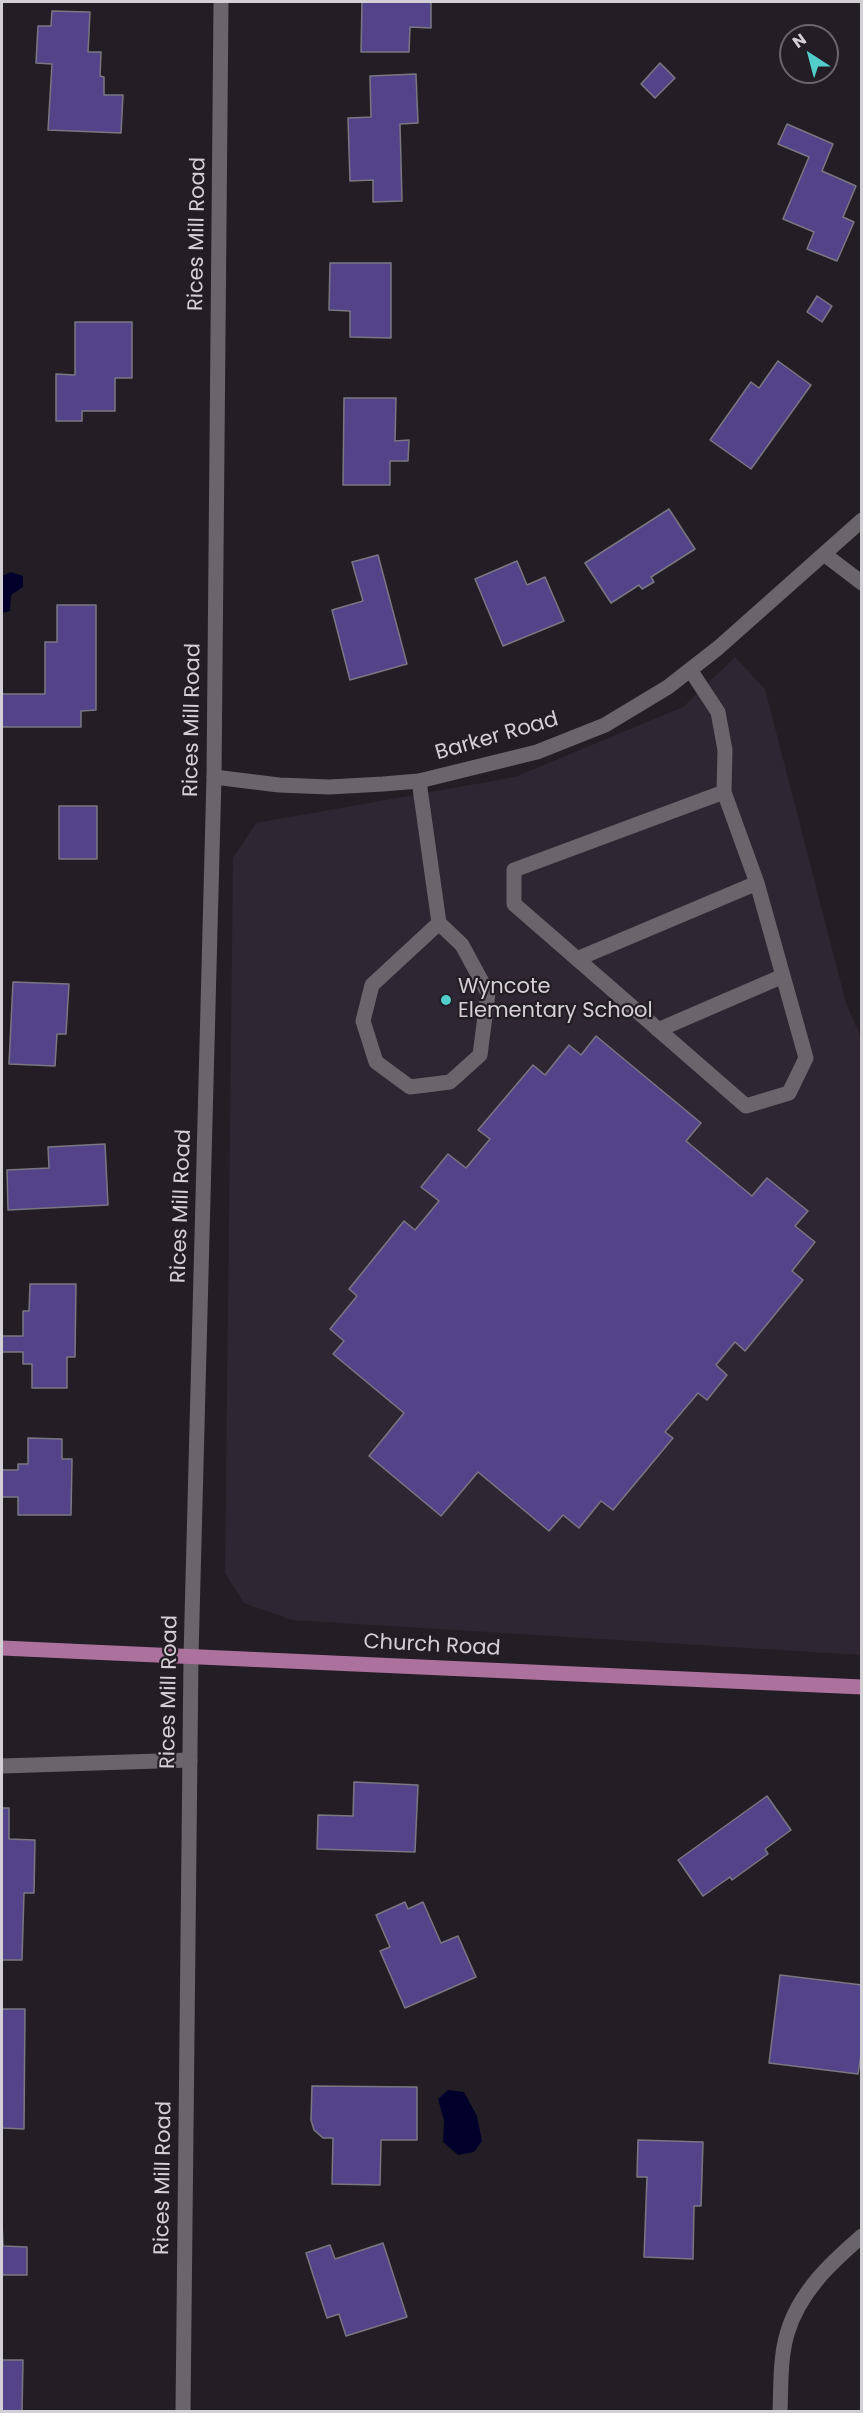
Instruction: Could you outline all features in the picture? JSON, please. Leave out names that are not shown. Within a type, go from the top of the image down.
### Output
[{"type":"main road","name":"Church Road","points":[[2,1648],[861,1687]]},
{"type":"street","name":"Rices Mill Road","points":[[183,2412],[189,1760],[214,777],[221,2]]},
{"type":"street","name":"Barker Road","points":[[214,777],[279,785],[329,787],[419,781],[537,752],[605,725],[691,671],[861,520]]},
{"type":"street","points":[[824,554],[861,583]]},
{"type":"street","points":[[691,671],[718,712],[725,750],[724,792],[757,883],[806,1058],[789,1093],[746,1106],[514,904],[514,870],[724,792]]},
{"type":"street","points":[[419,781],[439,923],[462,945],[488,993],[480,1055],[450,1082],[410,1087],[376,1062],[363,1020],[372,985],[439,923]]},
{"type":"street","points":[[577,959],[757,883]]},
{"type":"street","points":[[658,1030],[783,976]]},
{"type":"street","points":[[2,1766],[189,1760]]},
{"type":"street","points":[[780,2412],[783,2360],[787,2334],[795,2313],[818,2279],[861,2236]]},
{"type":"shaded area","points":[[735,657],[765,689],[846,1003],[861,1038],[861,1655],[292,1620],[244,1603],[225,1573],[233,858],[256,823],[515,777],[683,707]]},
{"type":"water","points":[[11,572],[23,576],[23,587],[11,595],[10,611],[2,613],[2,576]]},
{"type":"water","points":[[448,2090],[464,2092],[477,2116],[482,2141],[474,2152],[458,2155],[443,2142],[444,2120],[438,2099]]},
{"type":"building","points":[[362,2],[431,2],[431,28],[410,27],[409,52],[361,52]]},
{"type":"building","points":[[52,11],[90,12],[88,52],[101,52],[100,76],[104,77],[104,95],[123,95],[121,133],[48,130],[52,64],[36,63],[38,26],[51,26]]},
{"type":"building","points":[[660,63],[675,78],[655,98],[641,84]]},
{"type":"building","points":[[416,74],[418,123],[400,124],[402,201],[373,202],[373,180],[350,181],[348,118],[371,117],[370,76]]},
{"type":"building","points":[[787,124],[833,144],[822,171],[856,186],[843,217],[854,222],[837,261],[807,249],[814,232],[783,219],[809,157],[778,144]]},
{"type":"building","points":[[330,263],[391,263],[391,338],[350,337],[350,311],[329,310]]},
{"type":"building","points":[[817,296],[832,306],[822,322],[807,312]]},
{"type":"building","points":[[75,322],[132,322],[132,378],[115,378],[115,411],[82,411],[82,421],[56,421],[56,374],[75,375]]},
{"type":"building","points":[[778,361],[811,385],[751,469],[710,440],[751,382],[759,388]]},
{"type":"building","points":[[344,398],[396,398],[395,441],[409,440],[408,461],[390,461],[390,485],[343,485]]},
{"type":"building","points":[[669,509],[695,549],[651,577],[654,582],[642,589],[639,585],[611,603],[585,563]]},
{"type":"building","points":[[378,555],[407,664],[350,680],[332,610],[363,601],[352,562]]},
{"type":"building","points":[[517,561],[527,585],[545,577],[564,621],[503,646],[475,579]]},
{"type":"building","points":[[57,605],[96,605],[96,710],[81,711],[81,727],[2,727],[2,694],[45,694],[45,642],[57,642]]},
{"type":"building","points":[[59,806],[97,806],[97,859],[59,859]]},
{"type":"building","points":[[13,982],[69,984],[66,1034],[57,1034],[55,1066],[9,1064]]},
{"type":"building","points":[[596,1036],[701,1123],[686,1141],[752,1196],[767,1178],[808,1211],[795,1226],[815,1242],[792,1271],[803,1280],[745,1351],[735,1342],[716,1365],[727,1375],[707,1400],[698,1393],[665,1432],[673,1438],[613,1510],[601,1501],[579,1528],[563,1515],[549,1531],[478,1472],[441,1516],[369,1456],[404,1413],[333,1354],[344,1341],[330,1329],[357,1296],[349,1289],[404,1221],[415,1230],[439,1201],[421,1187],[448,1154],[466,1168],[490,1139],[478,1130],[533,1065],[545,1075],[569,1045],[581,1055]]},
{"type":"building","points":[[105,1144],[108,1205],[8,1210],[7,1170],[49,1168],[48,1147]]},
{"type":"building","points":[[30,1284],[76,1284],[75,1357],[67,1357],[67,1388],[32,1388],[32,1364],[23,1364],[23,1352],[2,1352],[2,1336],[23,1336],[23,1311],[29,1311]]},
{"type":"building","points":[[28,1438],[62,1439],[62,1459],[72,1459],[71,1515],[18,1515],[18,1497],[2,1497],[2,1470],[18,1470],[18,1464],[28,1464]]},
{"type":"building","points":[[354,1782],[418,1785],[415,1852],[317,1849],[318,1815],[353,1816]]},
{"type":"building","points":[[767,1796],[791,1830],[765,1849],[768,1854],[732,1880],[730,1877],[703,1896],[678,1860]]},
{"type":"building","points":[[2,1808],[9,1808],[9,1839],[35,1840],[34,1893],[24,1893],[22,1960],[2,1960]]},
{"type":"building","points":[[405,1902],[408,1909],[423,1902],[441,1943],[458,1936],[476,1977],[405,2008],[380,1951],[390,1947],[376,1915]]},
{"type":"building","points":[[780,1975],[862,1985],[862,2048],[858,2074],[769,2063]]},
{"type":"building","points":[[2,2009],[25,2009],[24,2129],[2,2128]]},
{"type":"building","points":[[312,2086],[417,2087],[417,2140],[381,2140],[380,2185],[332,2184],[333,2138],[323,2138],[314,2130],[311,2120]]},
{"type":"building","points":[[638,2140],[703,2142],[701,2206],[694,2206],[693,2259],[644,2257],[647,2177],[637,2177]]},
{"type":"building","points":[[2,2222],[3,2246],[27,2247],[27,2275],[2,2275]]},
{"type":"building","points":[[383,2243],[407,2317],[346,2336],[339,2314],[327,2318],[306,2253],[330,2245],[335,2259]]},
{"type":"building","points":[[2,2360],[23,2360],[22,2412],[2,2412]]},
{"type":"place","name":"Wyncote Elementary School","points":[[446,1000]]}]
